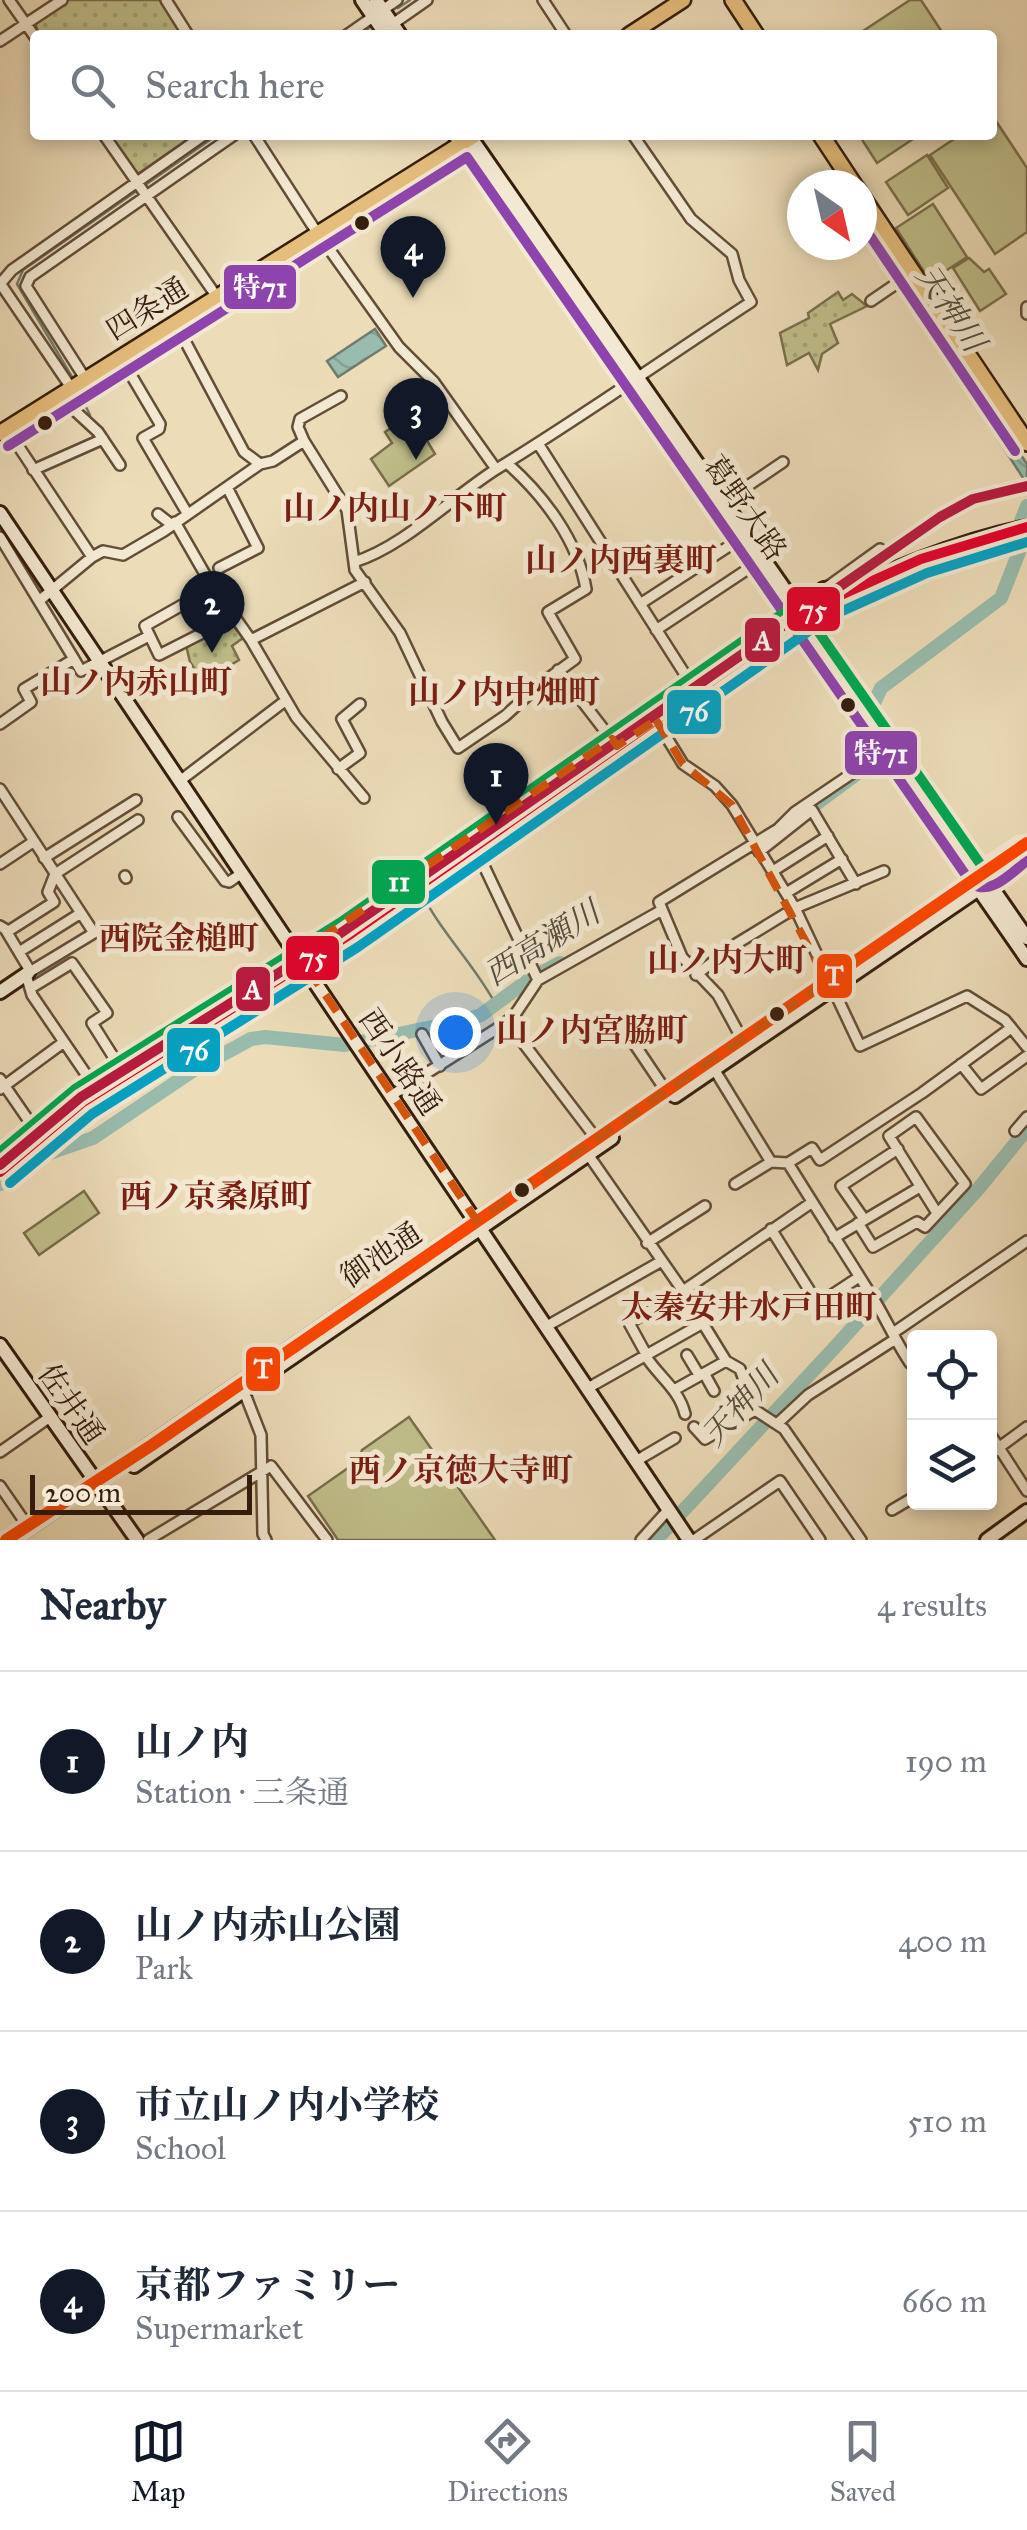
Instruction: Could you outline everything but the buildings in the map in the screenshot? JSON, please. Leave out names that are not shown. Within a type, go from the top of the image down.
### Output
[{"type":"highway","points":[[733,0],[753,30]]},
{"type":"highway","points":[[824,140],[844,170]]},
{"type":"highway","points":[[877,221],[1022,437],[1027,451]]},
{"type":"main road","points":[[636,30],[682,0]]},
{"type":"main road","name":"四条通","points":[[4,431],[461,140]]},
{"type":"street","points":[[9,0],[30,30]]},
{"type":"street","points":[[0,41],[62,0]]},
{"type":"street","points":[[166,0],[185,30]]},
{"type":"street","points":[[362,0],[384,22]]},
{"type":"street","points":[[384,22],[397,0]]},
{"type":"street","points":[[384,22],[427,0]]},
{"type":"street","points":[[543,0],[563,30]]},
{"type":"street","points":[[108,140],[217,297]]},
{"type":"street","points":[[74,387],[0,284],[12,270],[197,140]]},
{"type":"street","points":[[120,465],[74,387],[26,286],[30,277],[227,140]]},
{"type":"street","points":[[257,140],[399,347],[434,382],[496,470]]},
{"type":"street","name":"葛野大路","points":[[468,140],[981,882],[1027,959]]},
{"type":"street","points":[[354,562],[396,540],[751,302],[739,280],[732,254],[690,219],[635,140]]},
{"type":"street","points":[[871,301],[910,275]]},
{"type":"street","points":[[176,324],[244,452],[260,464]]},
{"type":"street","points":[[121,358],[160,424],[160,430],[144,438],[186,514]]},
{"type":"street","points":[[340,396],[300,418],[298,427],[347,510],[355,570],[400,633],[458,748],[575,659],[548,612],[586,589],[576,551],[544,503],[508,464]]},
{"type":"street","points":[[4,431],[92,556]]},
{"type":"street","points":[[33,470],[103,439]]},
{"type":"street","points":[[40,600],[92,556],[103,551],[123,555],[260,464],[274,461],[304,441]]},
{"type":"street","points":[[539,445],[693,688]]},
{"type":"street","points":[[719,506],[783,462]]},
{"type":"street","points":[[219,568],[258,548],[228,487]]},
{"type":"street","name":"葛野大路","points":[[719,506],[737,541],[796,615],[880,747],[1027,938]]},
{"type":"street","name":"西小路通","points":[[0,513],[692,1540]]},
{"type":"street","points":[[158,514],[174,524],[230,620]]},
{"type":"street","points":[[796,615],[853,586],[1023,528]]},
{"type":"street","points":[[0,537],[80,671],[149,636]]},
{"type":"street","points":[[640,604],[737,541]]},
{"type":"street","points":[[302,958],[796,615],[880,548]]},
{"type":"street","points":[[656,630],[754,566]]},
{"type":"street","points":[[251,640],[366,582]]},
{"type":"street","points":[[824,590],[853,586]]},
{"type":"street","points":[[230,620],[159,655],[145,626],[207,592],[251,640],[285,701],[364,798]]},
{"type":"street","points":[[0,724],[31,702],[24,689],[74,660]]},
{"type":"street","points":[[558,670],[614,743]]},
{"type":"street","points":[[0,1154],[94,1087],[472,848],[614,743],[656,720],[693,688]]},
{"type":"street","points":[[181,780],[285,701]]},
{"type":"street","points":[[338,768],[360,753],[342,719],[360,704]]},
{"type":"street","points":[[656,720],[683,764],[715,786],[732,805],[795,908],[860,1046],[967,996],[995,1012],[1027,1046]]},
{"type":"street","points":[[756,848],[860,768],[861,760],[880,747]]},
{"type":"street","points":[[0,788],[94,933],[0,992]]},
{"type":"street","points":[[44,858],[136,800]]},
{"type":"street","points":[[0,810],[14,810]]},
{"type":"street","points":[[392,1095],[514,1016],[536,977],[795,827],[812,810],[856,884]]},
{"type":"street","points":[[178,817],[225,880],[228,882],[242,872]]},
{"type":"street","points":[[94,1087],[34,1000],[29,969],[3,929],[54,902],[48,892],[55,874],[138,820]]},
{"type":"street","points":[[773,871],[828,836]]},
{"type":"street","points":[[0,864],[33,842]]},
{"type":"street","name":"御池通","points":[[981,882],[1027,843]]},
{"type":"street","points":[[472,848],[536,977]]},
{"type":"street","name":"御池通","points":[[11,1540],[99,1486],[981,882],[1027,856]]},
{"type":"street","points":[[786,893],[842,858]]},
{"type":"street","points":[[696,974],[795,908],[884,871]]},
{"type":"street","points":[[661,908],[682,958],[718,995],[744,1044]]},
{"type":"street","points":[[19,952],[81,914]]},
{"type":"street","points":[[30,988],[72,963],[107,1013],[92,1023],[122,1070]]},
{"type":"street","points":[[514,1016],[524,1044],[599,1142]]},
{"type":"street","points":[[735,1184],[771,1162],[788,1163],[812,1148],[820,1160],[1011,1028]]},
{"type":"street","points":[[422,1034],[440,1066]]},
{"type":"street","points":[[36,1131],[2,1085],[64,1042]]},
{"type":"street","points":[[633,1042],[669,1095]]},
{"type":"street","points":[[961,1064],[981,1089],[1027,1056]]},
{"type":"street","points":[[712,1066],[771,1162]]},
{"type":"street","points":[[898,1149],[841,1186],[873,1247],[917,1222],[925,1227],[965,1184],[916,1117],[889,1136],[898,1149],[920,1188],[938,1213]]},
{"type":"street","points":[[1015,1131],[1027,1117]]},
{"type":"street","points":[[0,1172],[36,1131]]},
{"type":"street","points":[[586,1152],[683,1291],[726,1361],[740,1368],[758,1412],[774,1423],[861,1540]]},
{"type":"street","points":[[788,1163],[907,1358]]},
{"type":"street","points":[[834,1238],[920,1188]]},
{"type":"street","points":[[685,1414],[674,1390],[666,1377],[656,1372],[629,1322],[683,1291],[811,1203]]},
{"type":"street","points":[[647,1243],[706,1206]]},
{"type":"street","points":[[770,1229],[818,1304],[859,1278]]},
{"type":"street","points":[[774,1423],[1027,1241]]},
{"type":"street","points":[[546,1326],[660,1262]]},
{"type":"street","points":[[588,1388],[703,1322]]},
{"type":"street","name":"佐井通","points":[[3,1355],[137,1540]]},
{"type":"street","points":[[688,1355],[714,1390]]},
{"type":"street","points":[[674,1390],[726,1361]]},
{"type":"street","points":[[241,1388],[262,1435],[262,1534],[266,1540]]},
{"type":"street","points":[[694,1426],[705,1438],[758,1412]]},
{"type":"street","points":[[0,1452],[50,1417]]},
{"type":"street","points":[[997,1448],[1027,1427]]},
{"type":"street","points":[[636,1461],[675,1438]]},
{"type":"street","points":[[997,1455],[1027,1491]]},
{"type":"street","points":[[148,1540],[271,1466],[327,1540]]},
{"type":"street","points":[[692,1540],[780,1481],[820,1540]]},
{"type":"street","points":[[0,1486],[26,1534]]},
{"type":"street","points":[[892,1510],[907,1501]]},
{"type":"street","points":[[987,1540],[1027,1511]]},
{"type":"street","points":[[641,1540],[673,1516]]},
{"type":"highlighted area","points":[[656,720],[683,764],[732,805],[827,981],[477,1221],[298,954],[612,739],[617,746]]},
{"type":"shaded area","points":[[68,0],[161,0],[180,30],[37,30],[35,22]]},
{"type":"shaded area","points":[[910,0],[921,0],[941,30],[865,30]]},
{"type":"shaded area","points":[[997,123],[1027,168],[1027,232],[995,254],[930,155],[952,140],[997,140]]},
{"type":"shaded area","points":[[111,140],[187,140],[139,173],[133,172]]},
{"type":"shaded area","points":[[862,140],[912,140],[877,163]]},
{"type":"shaded area","points":[[927,155],[948,188],[908,215],[886,182]]},
{"type":"shaded area","points":[[933,204],[967,257],[930,281],[896,228]]},
{"type":"shaded area","points":[[969,258],[984,272],[989,269],[1006,294],[980,311],[953,268]]},
{"type":"shaded area","points":[[838,292],[843,300],[852,294],[867,306],[830,324],[838,343],[822,354],[818,370],[809,353],[787,365],[780,333],[809,318],[808,313]]},
{"type":"shaded area","points":[[411,414],[435,454],[389,486],[371,459],[392,443],[385,432]]},
{"type":"shaded area","points":[[231,623],[243,638],[232,646],[239,660],[214,675],[205,669],[198,674],[186,645]]},
{"type":"shaded area","points":[[84,1191],[99,1213],[39,1255],[24,1233]]},
{"type":"shaded area","points":[[409,1417],[495,1540],[338,1540],[308,1496],[358,1461],[362,1450]]},
{"type":"water","points":[[877,239],[1027,464],[1027,484],[877,253]]},
{"type":"water","points":[[375,329],[386,346],[338,377],[327,361]]},
{"type":"waterway","points":[[398,8],[410,0]]},
{"type":"waterway","points":[[75,382],[17,284],[23,270],[210,140]]},
{"type":"waterway","points":[[877,203],[942,303]]},
{"type":"waterway","points":[[77,389],[90,415]]},
{"type":"waterway","name":"西高瀬川","points":[[875,701],[881,688],[1001,598],[1019,552],[1021,521],[1027,506]]},
{"type":"waterway","name":"西高瀬川","points":[[800,816],[869,761]]},
{"type":"waterway","points":[[421,892],[496,1005]]},
{"type":"waterway","name":"西高瀬川","points":[[0,1184],[47,1154],[93,1138],[194,1070],[251,1039],[345,1045],[466,1020],[481,1015],[531,978],[560,963]]},
{"type":"waterway","name":"天神川","points":[[656,1540],[979,1188],[1027,1129]]},
{"type":"transit line","name":"特71","points":[[8,446],[467,157],[972,884],[994,885],[1027,861]]},
{"type":"transit line","name":"特71","points":[[877,246],[1015,451]]},
{"type":"transit line","name":"A","points":[[0,1165],[81,1097],[325,944],[940,517],[973,499],[1027,486]]},
{"type":"transit line","name":"75","points":[[0,1172],[83,1102],[349,935],[821,604],[921,559],[1027,527]]},
{"type":"transit line","name":"76","points":[[10,1183],[92,1114],[358,947],[829,617],[927,573],[1027,542]]},
{"type":"transit line","name":"11","points":[[0,1152],[75,1089],[341,922],[789,609],[806,614],[983,868],[1019,844]]},
{"type":"transit line","name":"T","points":[[6,1540],[152,1445],[1027,843]]},
{"type":"transit line","name":"75","points":[[11,1540],[1027,843]]},
{"type":"place","name":"京都ファミリー","points":[[413,298]]},
{"type":"place","name":"市立山ノ内小学校","points":[[416,460]]},
{"type":"place","name":"山ノ内赤山公園","points":[[212,653]]},
{"type":"place","name":"山ノ内","points":[[496,825]]},
{"type":"district","name":"山ノ内山ノ下町","points":[[395,508]]},
{"type":"district","name":"山ノ内西裏町","points":[[621,560]]},
{"type":"district","name":"山ノ内赤山町","points":[[136,682]]},
{"type":"district","name":"山ノ内中畑町","points":[[504,692]]},
{"type":"district","name":"西院金槌町","points":[[179,938]]},
{"type":"district","name":"山ノ内大町","points":[[727,960]]},
{"type":"district","name":"山ノ内宮脇町","points":[[592,1030]]},
{"type":"district","name":"西ノ京桑原町","points":[[216,1196]]},
{"type":"district","name":"太秦安井水戸田町","points":[[749,1307]]},
{"type":"district","name":"西ノ京徳大寺町","points":[[461,1470]]}]
